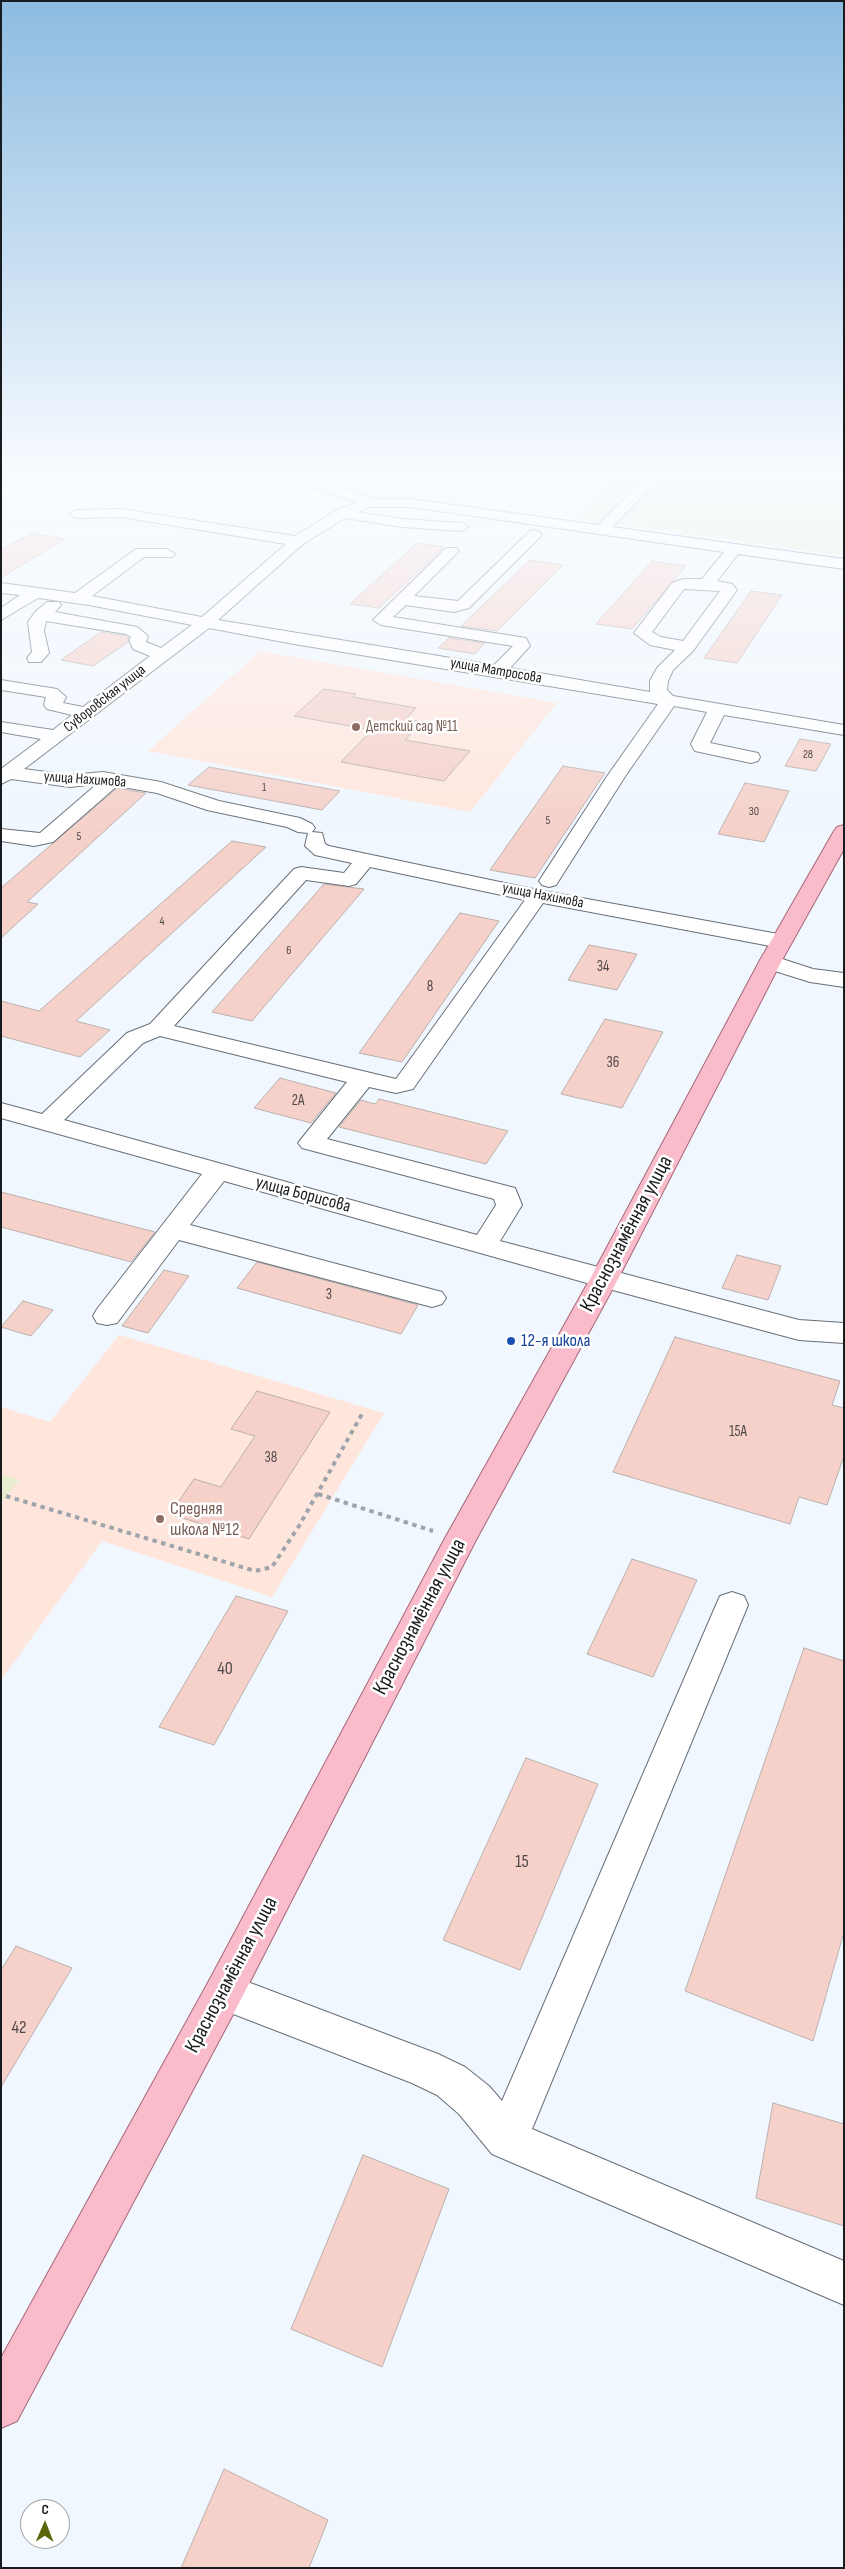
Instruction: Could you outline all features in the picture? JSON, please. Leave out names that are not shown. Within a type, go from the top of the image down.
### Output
[{"type":"main road","name":"Краснознамённая улица","points":[[1,2405],[224,1992],[460,1540],[604,1279],[781,941],[844,831]]},
{"type":"street","points":[[1,615],[36,593]]},
{"type":"street","name":"улица Матросова","points":[[36,593],[294,639],[498,671],[717,710],[844,730]]},
{"type":"street","points":[[35,658],[42,652],[36,631],[36,622],[41,615],[79,593]]},
{"type":"street","name":"Суворовская улица","points":[[5,776],[206,622],[239,593]]},
{"type":"street","points":[[408,593],[381,620],[520,642],[522,646],[498,671]]},
{"type":"street","points":[[401,600],[454,607],[463,606],[476,593]]},
{"type":"street","points":[[673,593],[642,633],[656,641],[687,646]]},
{"type":"street","points":[[158,1029],[396,1086],[404,1084],[543,889],[668,701],[658,691],[658,680],[666,668],[687,646],[727,593]]},
{"type":"street","points":[[41,615],[131,630],[140,636],[137,640],[138,645],[162,655]]},
{"type":"street","points":[[1,685],[51,693],[57,698],[53,705],[88,713]]},
{"type":"street","points":[[717,710],[700,744],[702,747],[752,757]]},
{"type":"street","points":[[1,727],[58,736]]},
{"type":"street","name":"улица Нахимова","points":[[5,776],[70,781],[103,778],[161,788],[214,806],[293,822],[310,833],[315,846],[322,851],[365,860],[543,889],[781,941]]},
{"type":"street","points":[[1,836],[34,840],[46,838],[113,780]]},
{"type":"street","points":[[46,1123],[135,1038],[158,1029],[301,873],[349,880],[365,860]]},
{"type":"street","points":[[770,962],[810,975],[844,980]]},
{"type":"street","points":[[363,1078],[311,1143],[506,1194],[509,1205],[484,1245]]},
{"type":"street","name":"улица Борисова","points":[[1,1110],[604,1279],[799,1330],[832,1334],[844,1333]]},
{"type":"street","points":[[107,1316],[218,1172]]},
{"type":"street","points":[[175,1230],[432,1298]]},
{"type":"street","points":[[508,2139],[732,1605]]},
{"type":"street","points":[[224,1992],[424,2068],[451,2081],[474,2100],[508,2139],[844,2283]]},
{"type":"path","points":[[6,1496],[255,1571],[272,1567],[318,1494],[362,1414]]},
{"type":"path","points":[[318,1494],[460,1540]]},
{"type":"shaded area","name":"Детский сад №11","points":[[260,651],[557,703],[470,812],[148,751]]},
{"type":"shaded area","name":"Средняя школа №12","points":[[119,1335],[384,1413],[272,1597],[102,1541],[1,1680],[1,1407],[50,1422]]},
{"type":"green space","points":[[1,1474],[19,1480],[1,1503]]},
{"type":"building","points":[[362,593],[395,593],[379,608],[350,604]]},
{"type":"building","points":[[496,593],[535,593],[497,631],[461,626]]},
{"type":"building","points":[[624,593],[663,593],[632,629],[596,624]]},
{"type":"building","points":[[750,593],[782,595],[737,663],[704,658]]},
{"type":"building","points":[[101,632],[126,636],[128,642],[93,666],[61,660]]},
{"type":"building","points":[[449,638],[485,643],[475,654],[438,648]]},
{"type":"building","points":[[324,689],[356,694],[353,697],[416,708],[406,719],[422,722],[405,740],[470,751],[444,781],[341,762],[372,730],[294,716]]},
{"type":"building","points":[[800,739],[831,744],[816,771],[785,766]]},
{"type":"building","points":[[563,766],[605,773],[535,878],[490,870]]},
{"type":"building","points":[[209,767],[340,791],[322,810],[188,785]]},
{"type":"building","points":[[745,783],[789,791],[764,842],[718,834]]},
{"type":"building","points":[[117,788],[146,793],[27,902],[38,904],[1,938],[1,888]]},
{"type":"building","points":[[232,841],[266,847],[76,1021],[110,1030],[80,1057],[1,1036],[1,1001],[39,1011]]},
{"type":"building","points":[[324,884],[364,889],[252,1021],[212,1012]]},
{"type":"building","points":[[460,913],[499,921],[402,1062],[359,1053]]},
{"type":"building","points":[[589,945],[637,954],[617,990],[568,980]]},
{"type":"building","points":[[605,1019],[663,1032],[622,1108],[561,1094]]},
{"type":"building","points":[[280,1078],[336,1093],[311,1123],[254,1108]]},
{"type":"building","points":[[379,1099],[508,1131],[486,1164],[339,1127],[361,1100],[375,1104]]},
{"type":"building","points":[[1,1192],[155,1232],[131,1262],[1,1227]]},
{"type":"building","points":[[737,1255],[781,1266],[768,1300],[722,1288]]},
{"type":"building","points":[[257,1262],[418,1305],[401,1334],[237,1288]]},
{"type":"building","points":[[164,1270],[189,1276],[148,1333],[122,1326]]},
{"type":"building","points":[[23,1301],[53,1310],[31,1336],[1,1327]]},
{"type":"building","points":[[675,1337],[840,1381],[832,1405],[844,1408],[844,1456],[827,1505],[799,1497],[790,1524],[613,1472]]},
{"type":"building","points":[[257,1391],[330,1412],[249,1539],[170,1514],[194,1479],[221,1487],[255,1436],[231,1429]]},
{"type":"building","points":[[632,1559],[697,1580],[653,1677],[587,1654]]},
{"type":"building","points":[[236,1596],[288,1611],[214,1745],[159,1727]]},
{"type":"building","points":[[804,1648],[844,1661],[844,1932],[813,2041],[685,1991]]},
{"type":"building","points":[[526,1758],[598,1784],[520,1970],[443,1940]]},
{"type":"building","points":[[16,1946],[72,1968],[1,2087],[1,1970]]},
{"type":"building","points":[[773,2103],[844,2124],[844,2226],[756,2198]]},
{"type":"building","points":[[363,2155],[449,2189],[382,2367],[291,2329]]},
{"type":"building","points":[[224,2469],[328,2520],[309,2568],[181,2568]]},
{"type":"place","name":"Детский сад №11","points":[[356,727]]},
{"type":"place","name":"12-я школа","points":[[511,1341]]},
{"type":"place","name":"Средняя школа №12","points":[[160,1519]]}]
